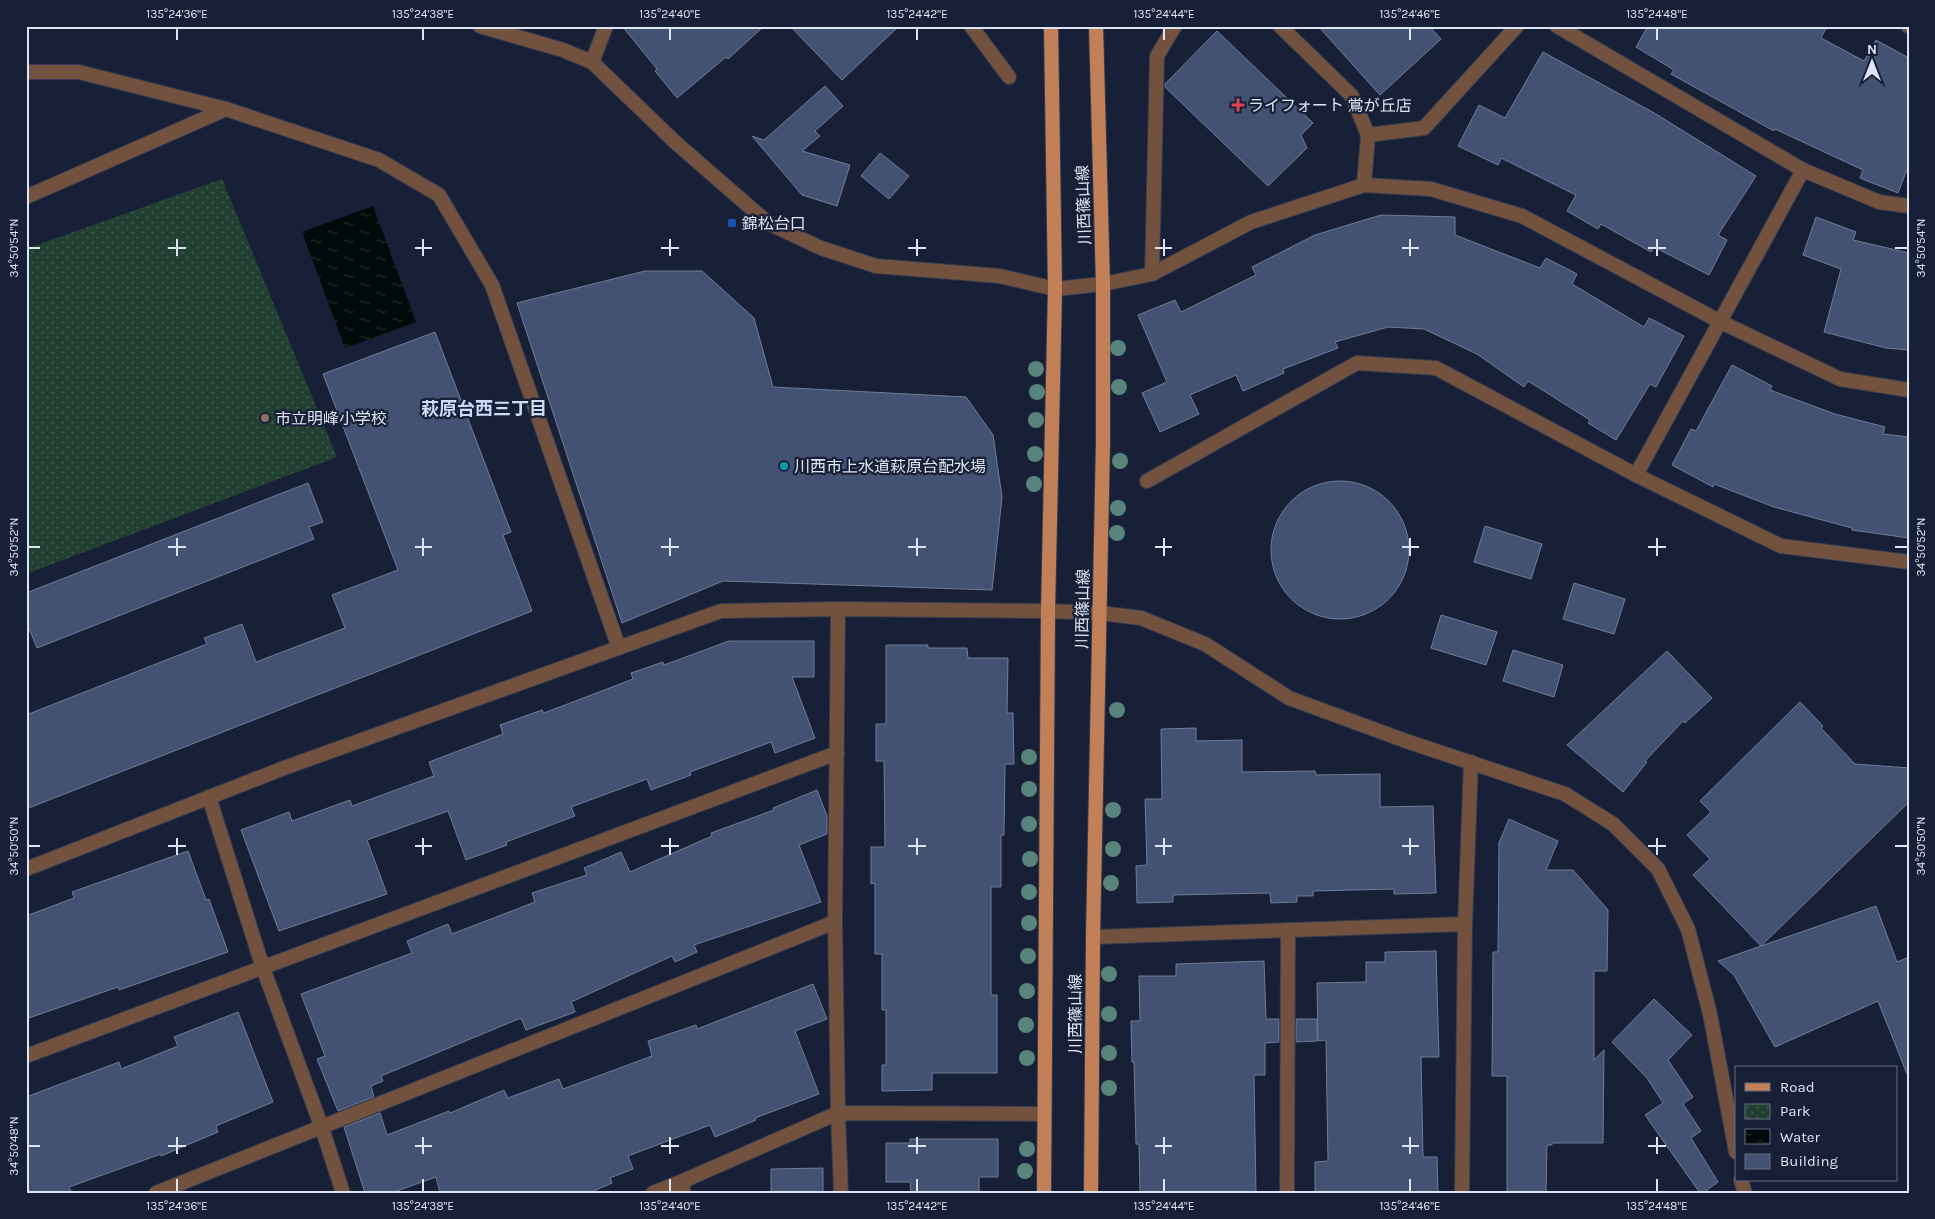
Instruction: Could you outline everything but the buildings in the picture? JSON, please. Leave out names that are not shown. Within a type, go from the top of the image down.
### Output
[{"type":"main road","name":"川西篠山線","points":[[1044,1193],[1048,612],[1055,289],[1051,26]]},
{"type":"main road","name":"川西篠山線","points":[[1091,1193],[1093,937],[1103,441],[1103,284],[1096,26]]},
{"type":"street","points":[[480,26],[563,50],[592,62],[676,142],[768,222],[812,244],[876,266],[1000,276],[1055,289],[1103,284],[1152,274],[1251,222],[1364,185],[1431,189],[1522,216],[1720,322],[1840,379],[1909,390]]},
{"type":"street","points":[[592,62],[606,26]]},
{"type":"street","points":[[971,26],[1010,76]]},
{"type":"street","points":[[1152,274],[1157,56],[1175,26]]},
{"type":"street","points":[[1280,26],[1352,96],[1368,135],[1364,185]]},
{"type":"street","points":[[1368,135],[1424,128],[1517,26]]},
{"type":"street","points":[[1557,26],[1803,170],[1879,202],[1909,206]]},
{"type":"street","points":[[26,72],[80,72],[226,109],[379,160],[439,195],[492,285],[619,648]]},
{"type":"street","points":[[26,197],[226,109]]},
{"type":"street","points":[[1636,475],[1803,170]]},
{"type":"street","points":[[1147,481],[1357,363],[1436,368],[1636,475],[1781,546],[1909,562]]},
{"type":"street","points":[[838,609],[835,922],[841,1193]]},
{"type":"street","points":[[26,869],[284,768],[721,611],[838,609],[1048,612],[1100,613],[1141,618],[1205,644],[1289,698],[1406,741],[1565,794],[1613,824],[1658,869],[1688,929],[1710,1014],[1735,1147]]},
{"type":"street","points":[[26,1056],[837,753]]},
{"type":"street","points":[[1462,1193],[1465,924],[1471,762]]},
{"type":"street","points":[[209,797],[263,968],[322,1128],[343,1193]]},
{"type":"street","points":[[156,1193],[835,922]]},
{"type":"street","points":[[1093,937],[1465,924]]},
{"type":"street","points":[[1287,1193],[1288,930]]},
{"type":"street","points":[[653,1193],[683,1187],[838,1113],[1044,1114]]},
{"type":"green space","points":[[222,179],[337,457],[26,574],[26,249]]},
{"type":"water","points":[[373,206],[416,322],[345,348],[302,232]]},
{"type":"place","name":"ライフォート 鴬が丘店","points":[[1238,105]]},
{"type":"place","name":"錦松台口","points":[[732,223]]},
{"type":"place","name":"市立明峰小学校","points":[[265,418]]},
{"type":"place","name":"川西市上水道萩原台配水場","points":[[784,466]]},
{"type":"district","name":"萩原台西三丁目","points":[[484,409]]}]
